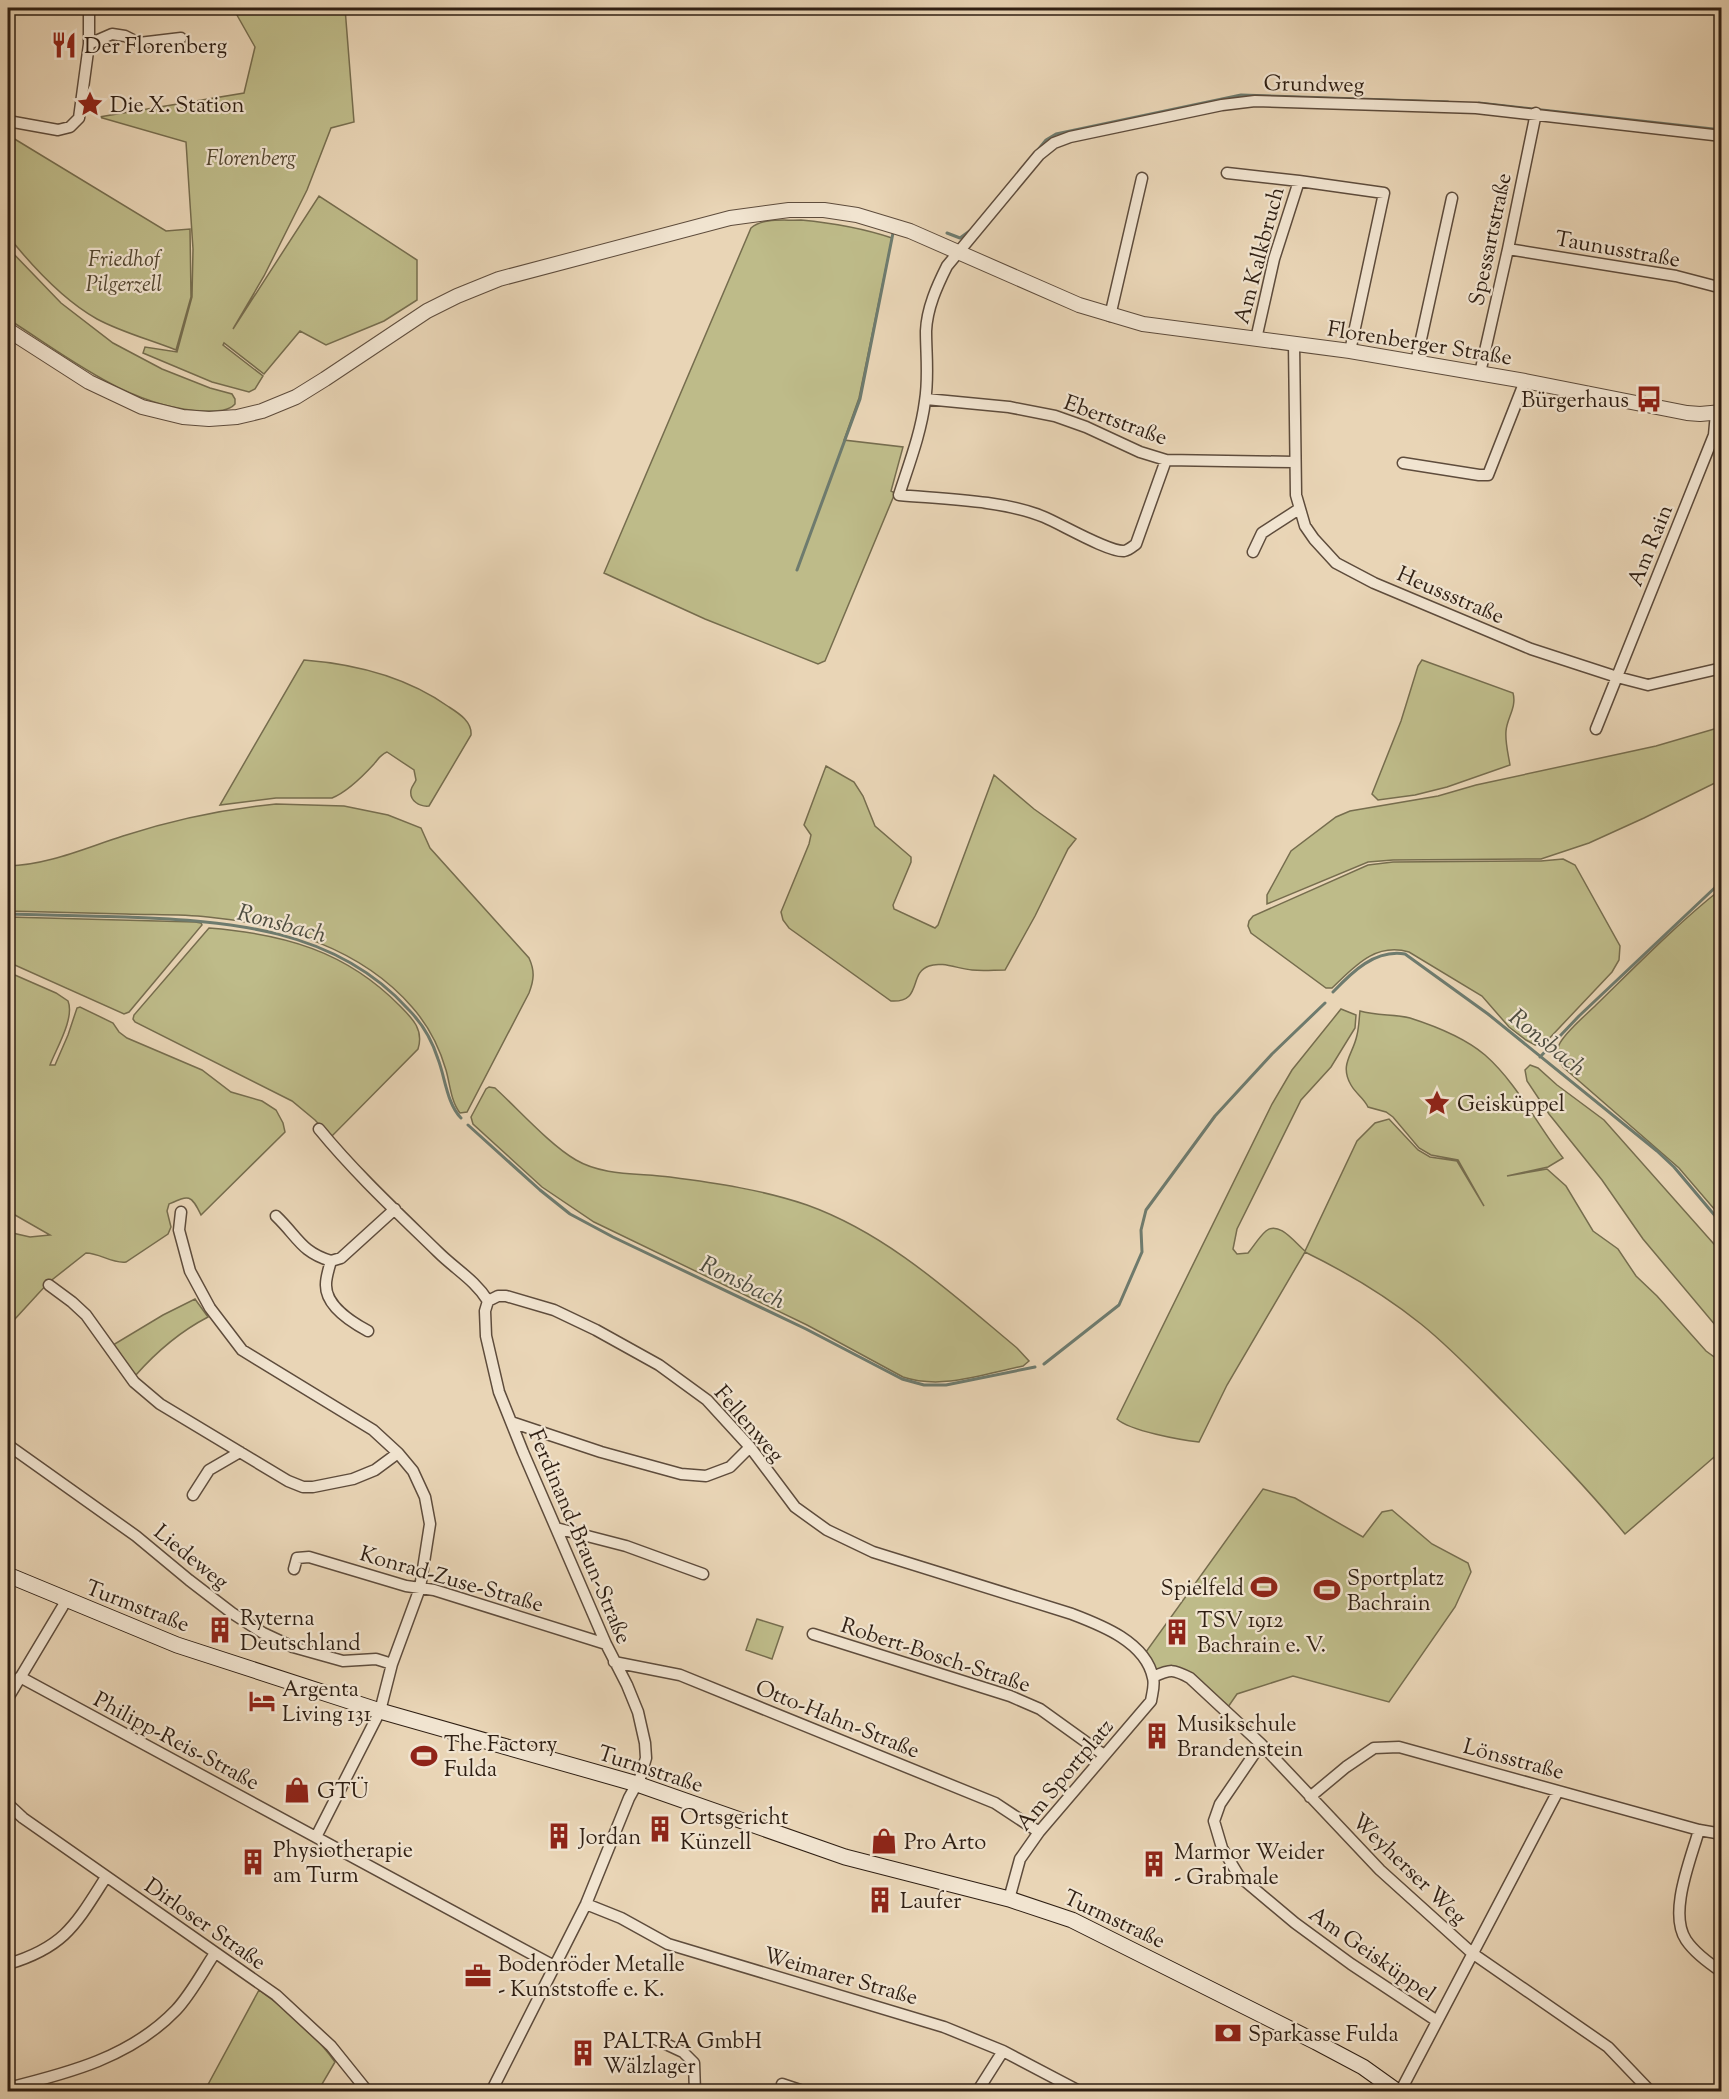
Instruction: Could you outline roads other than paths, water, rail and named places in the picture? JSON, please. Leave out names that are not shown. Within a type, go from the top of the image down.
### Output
[{"type":"main road","name":"Turmstraße","points":[[8,1575],[66,1601],[177,1645],[380,1711],[637,1784],[845,1857],[1009,1899],[1072,1920],[1217,1991],[1363,2067],[1399,2091]]},
{"type":"street","points":[[8,121],[58,130],[70,127],[79,118],[89,44],[89,8]]},
{"type":"street","points":[[89,44],[111,34],[125,36],[139,43],[181,38]]},
{"type":"street","name":"Grundweg","points":[[1166,459],[1136,544],[1129,549],[1117,550],[1043,516],[1022,509],[899,495],[926,399],[926,329],[933,296],[947,266],[1038,155],[1054,143],[1070,137],[1222,105],[1255,101],[1476,108],[1536,113],[1722,136]]},
{"type":"street","name":"Spessartstraße","points":[[1480,373],[1536,113]]},
{"type":"street","name":"Am Kalkbruch","points":[[1227,173],[1384,194],[1350,351]]},
{"type":"street","points":[[1110,316],[1142,178]]},
{"type":"street","name":"Am Kalkbruch","points":[[1256,339],[1274,259],[1299,181]]},
{"type":"street","points":[[1416,362],[1452,198]]},
{"type":"street","name":"Florenberger Straße","points":[[8,330],[89,382],[142,407],[177,417],[223,418],[262,411],[296,397],[325,380],[414,319],[442,303],[499,279],[707,223],[771,211],[824,210],[874,219],[924,237],[1079,305],[1110,316],[1166,329],[1294,343],[1480,373],[1719,421]]},
{"type":"street","name":"Taunusstraße","points":[[1508,249],[1676,276],[1722,288]]},
{"type":"street","name":"Heussstraße","points":[[1294,343],[1294,481],[1305,526],[1323,551],[1336,563],[1355,574],[1531,649],[1617,677]]},
{"type":"street","points":[[1402,463],[1488,475],[1525,381]]},
{"type":"street","name":"Ebertstraße","points":[[926,399],[1009,408],[1054,416],[1086,427],[1140,452],[1166,459],[1294,462]]},
{"type":"street","name":"Am Rain","points":[[1596,729],[1719,421]]},
{"type":"street","points":[[1253,552],[1262,532],[1299,509]]},
{"type":"street","points":[[1617,677],[1648,685],[1722,668]]},
{"type":"street","points":[[319,1129],[339,1153],[449,1263],[474,1282],[488,1300]]},
{"type":"street","points":[[276,1216],[306,1250],[315,1256],[331,1261],[341,1258],[395,1209]]},
{"type":"street","points":[[181,1212],[179,1230],[190,1271],[210,1308],[242,1350],[373,1430],[398,1453],[413,1471],[425,1497],[430,1524],[420,1588],[392,1664],[380,1711],[316,1837]]},
{"type":"street","points":[[331,1261],[325,1285],[331,1300],[350,1322],[368,1331]]},
{"type":"street","points":[[50,1285],[86,1316],[134,1382],[160,1404],[288,1481],[303,1487],[313,1487],[353,1479],[375,1470],[398,1453]]},
{"type":"street","name":"Fellenweg","points":[[488,1300],[506,1296],[554,1310],[659,1365],[707,1400],[750,1447],[795,1507],[827,1530],[873,1552],[1101,1625],[1125,1640],[1143,1656],[1153,1677]]},
{"type":"street","name":"Ferdinand-Braun-Straße","points":[[488,1300],[485,1325],[489,1353],[500,1392],[606,1644],[638,1712],[646,1758],[586,1904],[491,2091]]},
{"type":"street","points":[[511,1422],[601,1452],[681,1474],[706,1476],[730,1467],[750,1447]]},
{"type":"street","name":"Liedeweg","points":[[8,1445],[127,1529],[232,1613],[263,1633],[293,1647],[343,1661],[376,1659],[392,1664]]},
{"type":"street","points":[[193,1495],[209,1470],[240,1452]]},
{"type":"street","points":[[556,1527],[626,1546],[703,1574]]},
{"type":"street","name":"Konrad-Zuse-Straße","points":[[294,1569],[297,1558],[309,1557],[406,1586],[434,1590],[606,1644]]},
{"type":"street","points":[[8,1698],[66,1601]]},
{"type":"street","name":"Robert-Bosch-Straße","points":[[813,1634],[1010,1696],[1040,1709],[1104,1755]]},
{"type":"street","name":"Otto-Hahn-Straße","points":[[614,1662],[680,1675],[995,1803],[1039,1832]]},
{"type":"street","name":"Weyherser Weg","points":[[1153,1677],[1169,1670],[1190,1678],[1261,1744],[1380,1870],[1472,1953],[1608,2047],[1651,2091]]},
{"type":"street","name":"Philipp-Reis-Straße","points":[[20,1677],[554,1966]]},
{"type":"street","name":"Am Sportplatz","points":[[1009,1899],[1020,1859],[1039,1832],[1151,1701],[1153,1677]]},
{"type":"street","name":"Am Geisküppel","points":[[1261,1744],[1220,1804],[1214,1821],[1222,1848],[1239,1876],[1295,1923],[1351,1964],[1437,2021]]},
{"type":"street","name":"Lönsstraße","points":[[1310,1797],[1346,1767],[1374,1748],[1399,1747],[1699,1830],[1722,1834]]},
{"type":"street","points":[[1399,2091],[1558,1791]]},
{"type":"street","name":"Dirloser Straße","points":[[8,1804],[23,1818],[276,1995],[342,2057],[368,2091]]},
{"type":"street","points":[[1699,1830],[1680,1901],[1680,1921],[1687,1942],[1722,1972]]},
{"type":"street","points":[[8,1964],[24,1959],[63,1937],[78,1922],[106,1877]]},
{"type":"street","name":"Weimarer Straße","points":[[586,1904],[621,1918],[668,1944],[944,2027],[1003,2051],[1081,2091]]},
{"type":"street","points":[[8,2088],[83,2068],[125,2049],[144,2037],[177,2008],[215,1953]]},
{"type":"street","points":[[655,2039],[683,2052],[694,2063],[695,2091]]},
{"type":"street","points":[[977,2091],[1003,2051]]},
{"type":"street","points":[[782,2084],[806,2091]]},
{"type":"waterway","points":[[1037,151],[1046,140],[1056,134],[1241,95],[1448,102]]},
{"type":"waterway","points":[[1479,103],[1722,130]]},
{"type":"waterway","points":[[947,233],[960,238],[971,230]]},
{"type":"waterway","points":[[797,570],[860,399],[893,233]]},
{"type":"waterway","points":[[1540,1057],[1579,1016],[1722,881]]},
{"type":"waterway","name":"Ronsbach","points":[[8,914],[126,917],[203,922],[278,934],[314,945],[347,961],[379,982],[413,1014],[433,1045],[449,1098],[461,1118]]},
{"type":"waterway","name":"Ronsbach","points":[[1333,992],[1356,970],[1374,959],[1394,953],[1405,954],[1488,1014],[1657,1151],[1674,1167],[1722,1224]]},
{"type":"waterway","name":"Ronsbach","points":[[1044,1364],[1119,1305],[1142,1252],[1141,1230],[1146,1210],[1215,1116],[1272,1054],[1325,1003]]},
{"type":"waterway","name":"Ronsbach","points":[[468,1125],[570,1214],[613,1237],[806,1329],[902,1379],[924,1385],[946,1385],[1035,1367]]},
{"type":"place","name":"Der Florenberg","points":[[64,45]]},
{"type":"place","name":"Die X. Station","points":[[90,104]]},
{"type":"place","name":"Bürgerhaus","points":[[1649,399]]},
{"type":"place","name":"Geisküppel","points":[[1437,1103]]},
{"type":"place","name":"Spielfeld","points":[[1264,1587]]},
{"type":"place","name":"Sportplatz Bachrain","points":[[1327,1590]]},
{"type":"place","name":"Ryterna Deutschland","points":[[220,1630]]},
{"type":"place","name":"TSV 1912 Bachrain e. V.","points":[[1177,1632]]},
{"type":"place","name":"Argenta Living 131","points":[[262,1701]]},
{"type":"place","name":"Musikschule Brandenstein","points":[[1157,1736]]},
{"type":"place","name":"The Factory Fulda","points":[[424,1756]]},
{"type":"place","name":"GTÜ","points":[[297,1790]]},
{"type":"place","name":"Ortsgericht Künzell","points":[[660,1829]]},
{"type":"place","name":"Jordan","points":[[559,1836]]},
{"type":"place","name":"Pro Arto","points":[[884,1841]]},
{"type":"place","name":"Physiotherapie am Turm","points":[[253,1862]]},
{"type":"place","name":"Marmor Weider - Grabmale","points":[[1154,1864]]},
{"type":"place","name":"Laufer","points":[[880,1900]]},
{"type":"place","name":"Bodenröder Metalle - Kunststoffe e. K.","points":[[478,1976]]},
{"type":"place","name":"Sparkasse Fulda","points":[[1228,2033]]},
{"type":"place","name":"PALTRA GmbH Wälzlager","points":[[583,2053]]},
{"type":"park label","name":"Florenberg","points":[[251,157]]},
{"type":"park label","name":"Friedhof Pilgerzell","points":[[124,270]]}]
